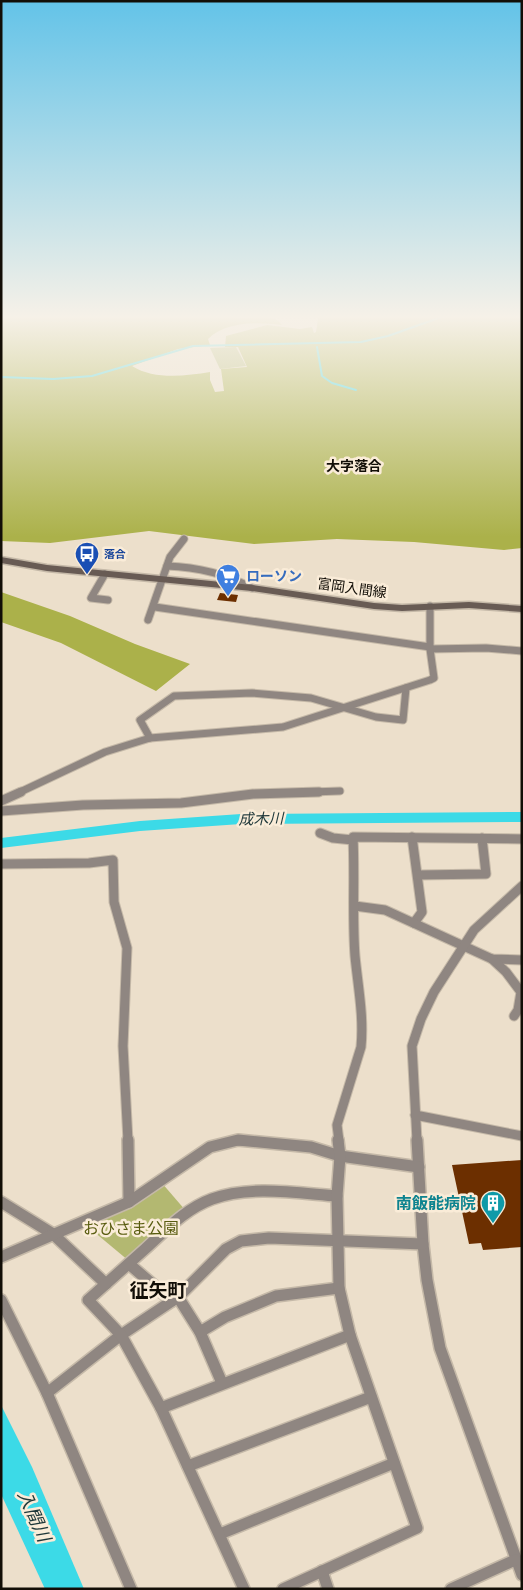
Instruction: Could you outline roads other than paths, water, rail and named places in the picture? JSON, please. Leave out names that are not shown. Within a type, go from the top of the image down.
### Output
[{"type":"main road","name":"富岡入間線","points":[[1,560],[33,566],[252,588],[374,606],[402,608],[469,605],[522,609]]},
{"type":"street","points":[[148,620],[156,607],[161,579],[176,546],[184,539]]},
{"type":"street","points":[[167,566],[192,567],[252,588]]},
{"type":"street","points":[[105,574],[91,598],[108,600]]},
{"type":"street","points":[[1,801],[105,752],[150,738],[270,729],[346,708],[434,678],[430,648],[430,606]]},
{"type":"street","points":[[156,607],[430,648],[486,648],[522,651]]},
{"type":"street","points":[[150,738],[140,720],[174,696],[252,693],[311,698],[376,717],[403,720],[406,688]]},
{"type":"street","points":[[1,811],[83,805],[181,803],[253,794],[340,791]]},
{"type":"street","points":[[320,833],[333,838],[353,840],[353,838],[412,837],[522,839]]},
{"type":"street","points":[[412,837],[422,912],[414,923]]},
{"type":"street","points":[[418,875],[486,874],[482,838]]},
{"type":"street","points":[[283,1589],[417,1528],[350,1335],[339,1288],[337,1196],[340,1156],[337,1125],[361,1047],[363,1034],[363,1003],[355,955],[353,840]]},
{"type":"street","points":[[1,864],[89,863],[113,860],[114,902],[127,948],[123,1046],[127,1094],[129,1202]]},
{"type":"street","points":[[522,886],[474,930],[434,992],[421,1018],[412,1046],[423,1244],[427,1280],[440,1348],[522,1575]]},
{"type":"street","points":[[355,906],[385,910],[492,959],[506,972],[521,992],[518,1010],[514,1016]]},
{"type":"street","points":[[492,959],[522,960]]},
{"type":"street","points":[[415,1115],[522,1136]]},
{"type":"street","points":[[1,1257],[129,1202],[210,1146],[238,1140],[311,1147],[340,1156],[419,1168]]},
{"type":"street","points":[[244,1589],[162,1408],[121,1335],[88,1300],[168,1228],[198,1205],[221,1197],[244,1193],[337,1196]]},
{"type":"street","points":[[1,1202],[53,1234],[106,1284]]},
{"type":"street","points":[[47,1393],[121,1335],[175,1299],[226,1249],[241,1240],[269,1238],[423,1244]]},
{"type":"street","points":[[129,1264],[175,1299],[200,1332],[222,1382]]},
{"type":"street","points":[[200,1332],[225,1317],[276,1296],[339,1288]]},
{"type":"street","points":[[1,1300],[47,1393],[132,1589]]},
{"type":"street","points":[[162,1408],[222,1382],[350,1335]]},
{"type":"street","points":[[188,1466],[371,1397]]},
{"type":"street","points":[[220,1534],[394,1463]]},
{"type":"street","points":[[451,1589],[515,1560]]},
{"type":"street","points":[[322,1571],[328,1589]]},
{"type":"water","name":"入間川","points":[[1,1405],[32,1467],[84,1589],[45,1589],[1,1494]]},
{"type":"waterway","name":"成木川","points":[[1,843],[140,826],[241,819],[522,817]]},
{"type":"place","name":"落合","points":[[87,575]]},
{"type":"place","name":"ローソン","points":[[228,597]]},
{"type":"place","name":"南飯能病院","points":[[493,1224]]},
{"type":"district","name":"大字落合","points":[[354,466]]},
{"type":"district","name":"征矢町","points":[[158,1290]]},
{"type":"park label","name":"おひさま公園","points":[[131,1228]]}]
